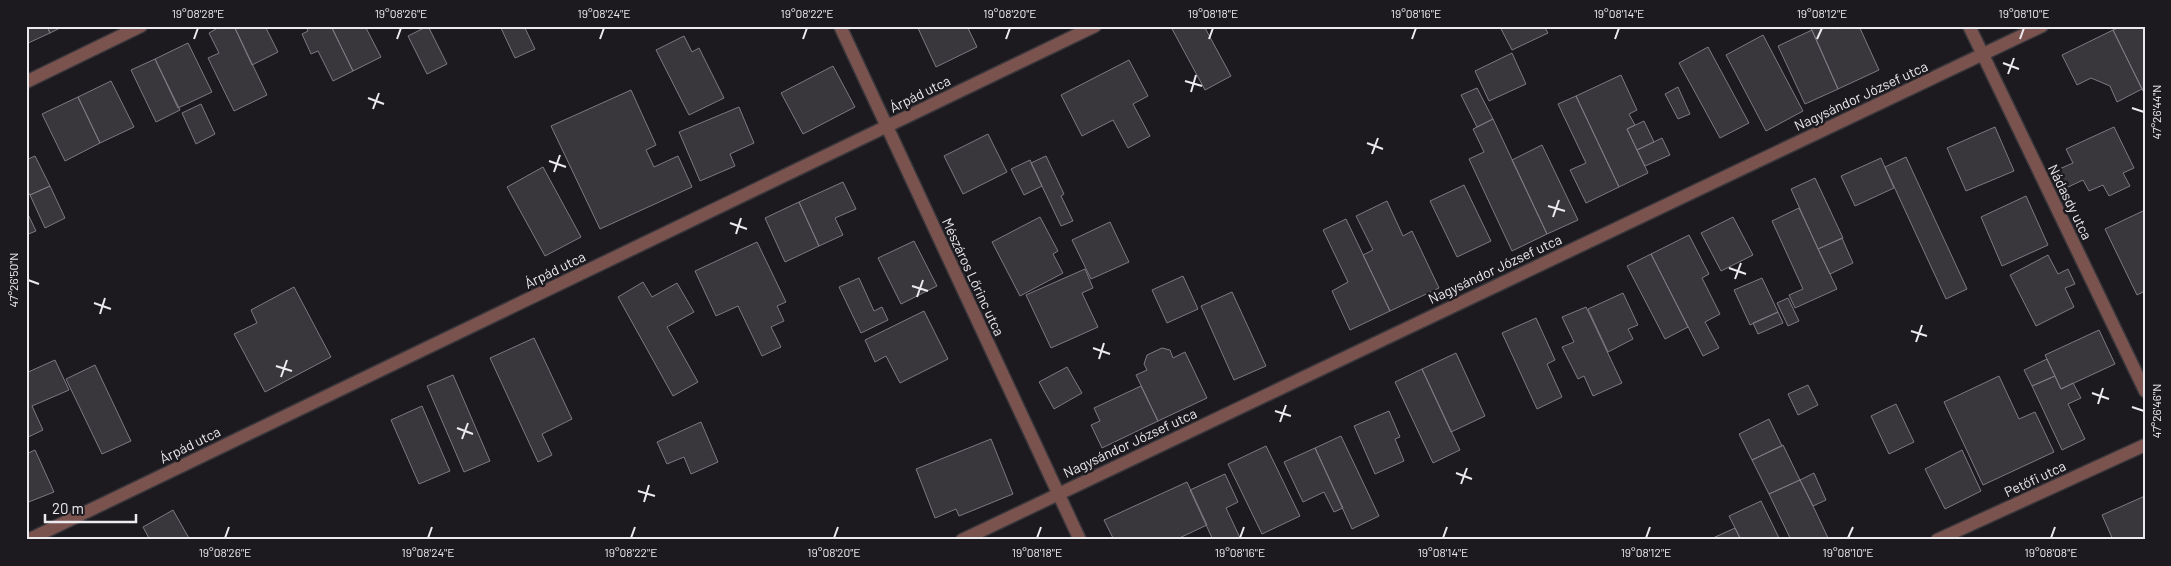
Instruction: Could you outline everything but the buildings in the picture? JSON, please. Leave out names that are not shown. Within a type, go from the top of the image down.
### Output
[{"type":"street","points":[[26,82],[141,26]]},
{"type":"street","name":"Mészáros Lőrinc utca","points":[[840,26],[1080,540]]},
{"type":"street","name":"Árpád utca","points":[[28,540],[1095,26]]},
{"type":"street","name":"Nádasdy utca","points":[[1969,26],[1981,56],[2145,391]]},
{"type":"street","name":"Nagysándor József utca","points":[[962,540],[2042,26]]},
{"type":"street","name":"Petőfi utca","points":[[1937,540],[2145,445]]}]
